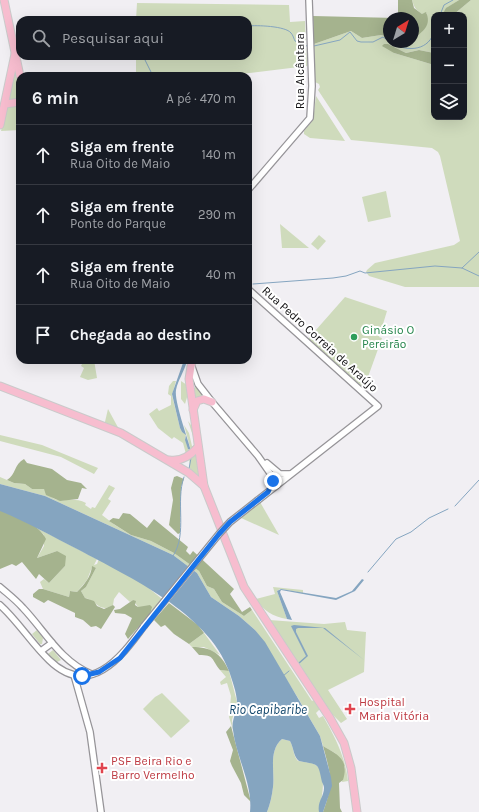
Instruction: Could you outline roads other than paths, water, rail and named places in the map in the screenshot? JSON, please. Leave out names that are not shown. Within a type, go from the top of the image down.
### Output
[{"type":"main road","points":[[0,124],[16,52],[4,0]]},
{"type":"main road","points":[[17,60],[19,72]]},
{"type":"main road","points":[[5,104],[16,103]]},
{"type":"main road","points":[[192,364],[189,379],[196,449],[204,488],[244,587],[330,718],[344,743],[351,768],[357,812]]},
{"type":"main road","points":[[0,386],[121,433],[189,473],[204,488]]},
{"type":"main road","points":[[193,411],[198,401],[204,399],[212,402]]},
{"type":"main road","points":[[166,459],[180,460],[196,449]]},
{"type":"street","name":"Rua Alcântara","points":[[252,185],[310,118],[312,86],[309,0]]},
{"type":"street","name":"Rua Pedro Correia de Araújo","points":[[252,293],[378,406],[290,474]]},
{"type":"street","points":[[193,364],[198,384],[258,456],[272,476],[279,481]]},
{"type":"street","points":[[258,456],[282,475],[290,474]]},
{"type":"street","points":[[277,471],[279,481]]},
{"type":"street","points":[[0,605],[56,666],[74,675],[91,674],[105,669],[120,658],[144,626],[230,522],[268,492],[279,481],[290,474]]},
{"type":"street","points":[[268,492],[272,484],[272,476]]},
{"type":"street","points":[[0,587],[23,608],[71,663],[91,674]]},
{"type":"street","points":[[41,651],[52,643]]},
{"type":"street","points":[[74,675],[75,684],[90,732],[101,812]]},
{"type":"water","points":[[183,364],[186,364],[177,386],[176,395],[179,411],[191,451],[188,449],[185,440],[186,435],[180,428],[172,394]]},
{"type":"water","name":"Rio Capibaribe","points":[[0,484],[45,496],[173,555],[197,573],[211,597],[239,616],[255,630],[265,642],[320,736],[332,786],[323,812],[319,812],[319,805],[324,788],[320,771],[314,764],[299,761],[290,741],[282,739],[275,749],[273,762],[273,787],[267,812],[250,812],[247,781],[237,750],[233,730],[237,707],[236,695],[229,671],[219,650],[204,631],[185,614],[143,585],[40,530],[0,511]]},
{"type":"water","points":[[362,579],[364,580],[355,591],[336,600],[281,590],[280,592],[292,620],[287,619],[277,591],[281,589],[336,598],[352,591]]},
{"type":"water","points":[[291,626],[325,628],[364,660],[323,628],[298,628],[296,629],[296,632],[308,656],[299,664],[298,663],[306,656]]},
{"type":"waterway","points":[[441,12],[444,5],[453,0]]},
{"type":"waterway","points":[[252,26],[277,27],[283,29],[291,33],[295,41],[307,46]]},
{"type":"waterway","points":[[314,46],[340,40],[350,32],[357,41],[361,42],[373,42],[383,37]]},
{"type":"waterway","points":[[419,48],[431,38]]},
{"type":"waterway","points":[[145,60],[151,72]]},
{"type":"waterway","points":[[462,268],[479,252]]},
{"type":"waterway","points":[[253,284],[333,278],[346,276],[360,271],[365,273],[435,266],[462,268],[479,276]]},
{"type":"waterway","points":[[189,469],[191,458]]},
{"type":"waterway","points":[[173,556],[180,537],[181,497],[184,477]]},
{"type":"waterway","points":[[455,506],[479,480]]},
{"type":"waterway","points":[[368,572],[396,539],[411,532],[429,518],[448,509]]},
{"type":"waterway","points":[[283,676],[289,671]]},
{"type":"place","name":"Ginásio O Pereirão","points":[[354,337]]},
{"type":"place","name":"Hospital Maria Vitória","points":[[350,709]]},
{"type":"place","name":"PSF Beira Rio e Barro Vermelho","points":[[102,768]]}]
